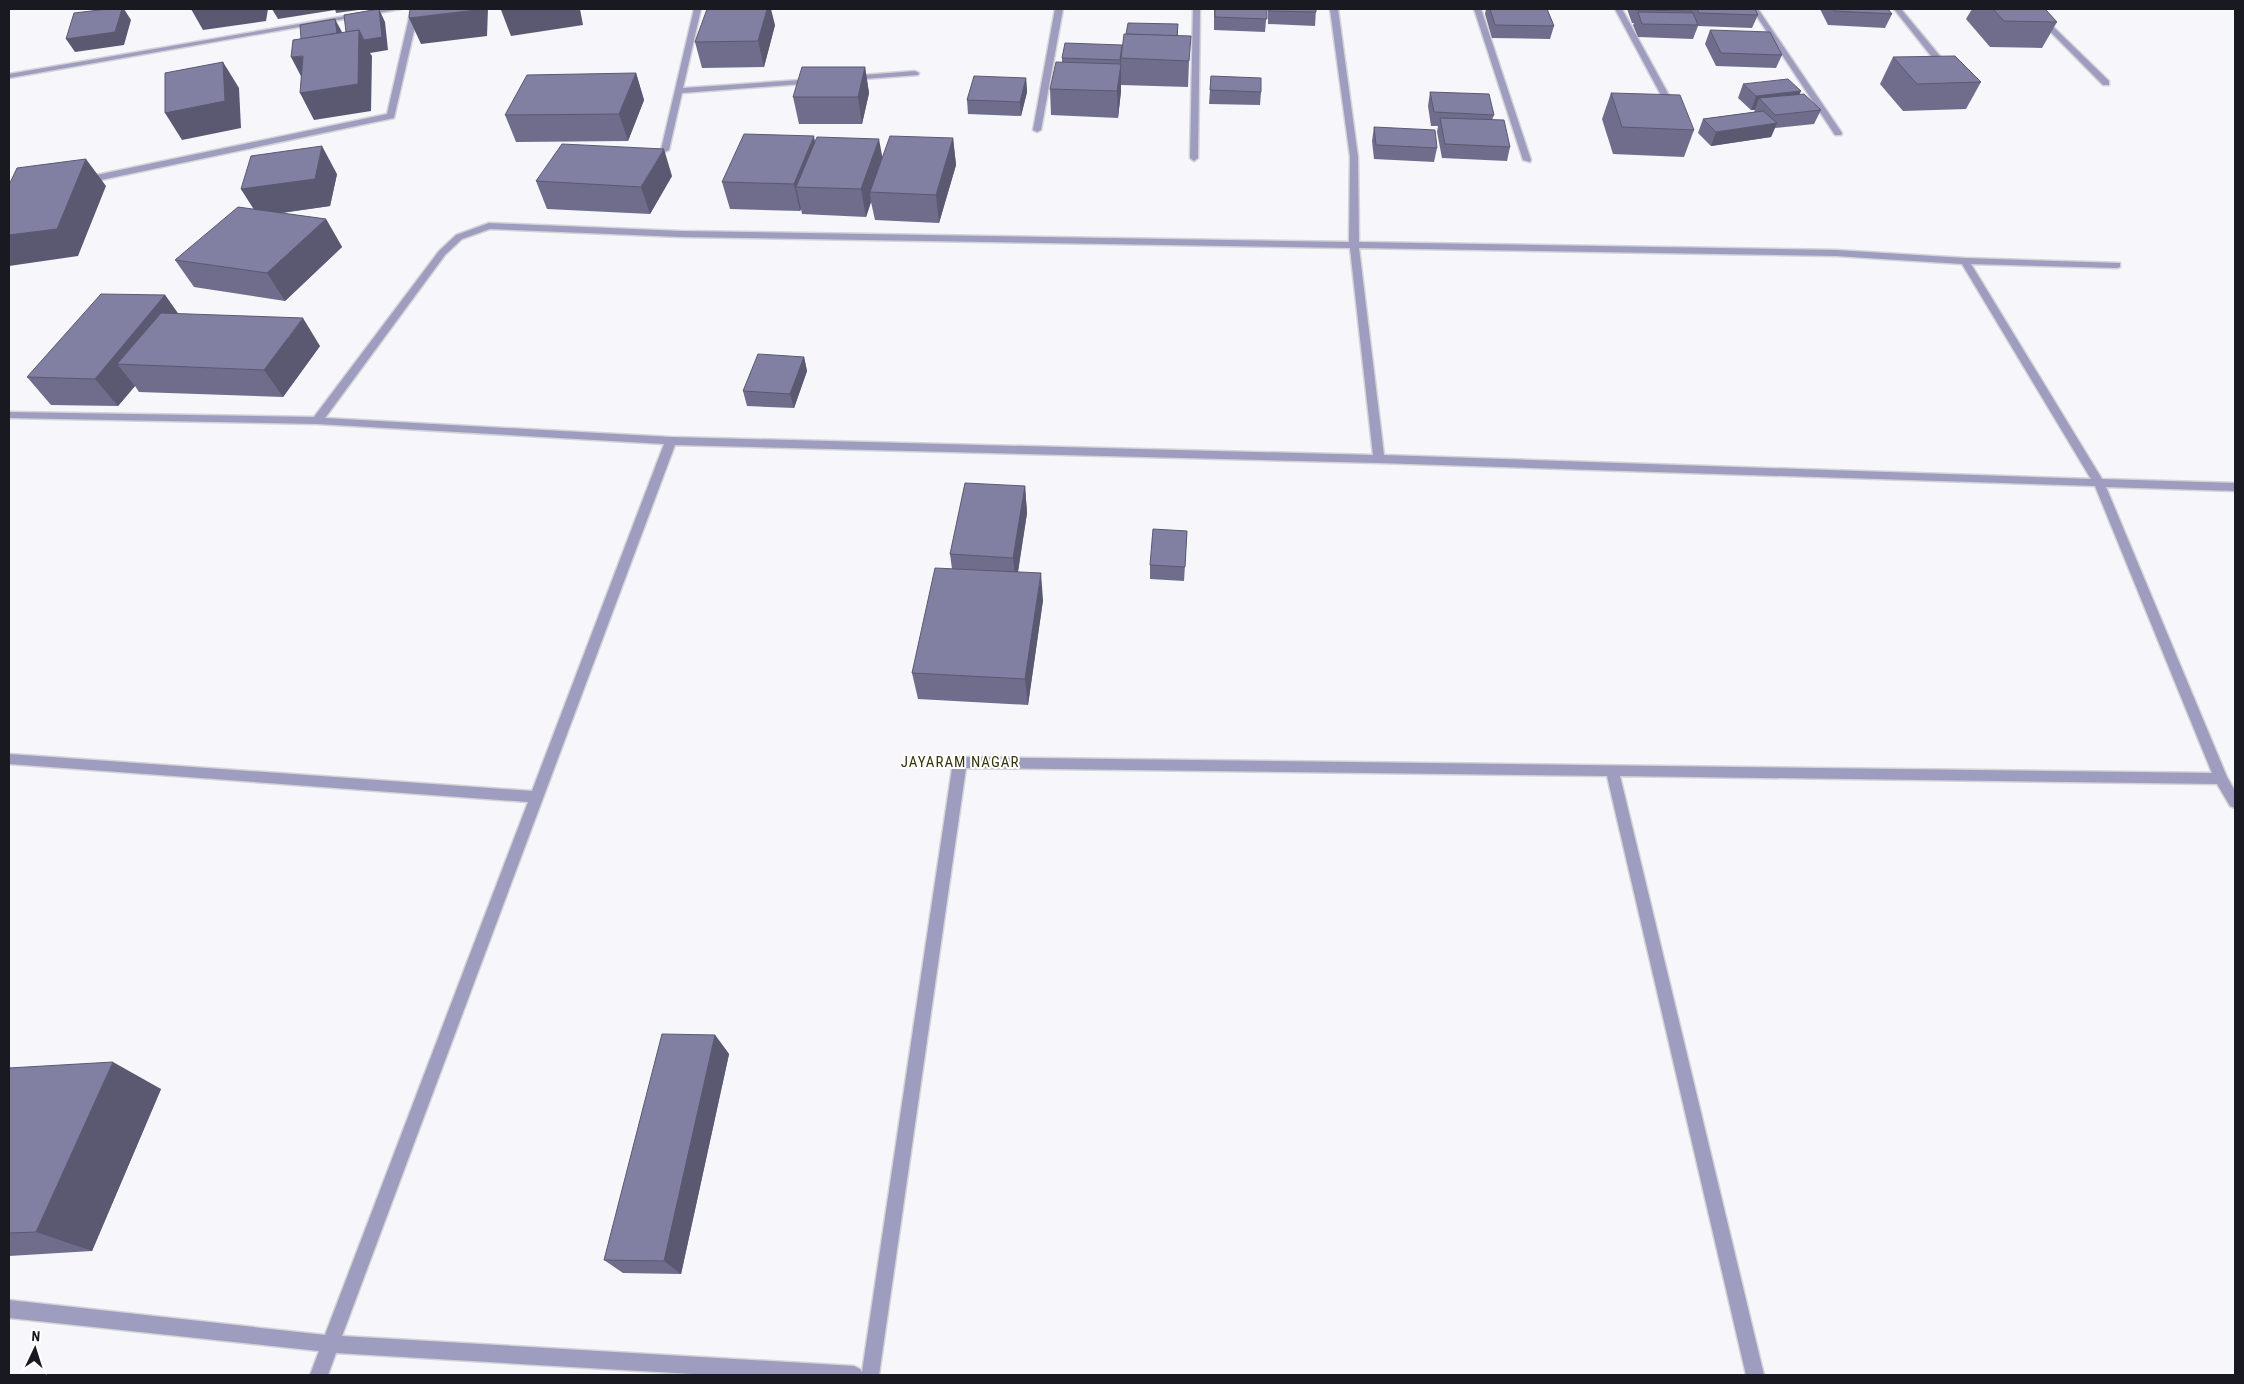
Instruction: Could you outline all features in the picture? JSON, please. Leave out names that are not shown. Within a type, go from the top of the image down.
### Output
[{"type":"street","points":[[9,76],[397,9]]},
{"type":"street","points":[[76,182],[391,116],[415,9]]},
{"type":"street","points":[[664,150],[697,9]]},
{"type":"street","points":[[1037,130],[1059,9]]},
{"type":"street","points":[[1194,158],[1196,9]]},
{"type":"street","points":[[1334,9],[1354,157],[1354,246],[1379,459]]},
{"type":"street","points":[[1477,9],[1527,160]]},
{"type":"street","points":[[1618,9],[1676,114]]},
{"type":"street","points":[[1755,9],[1838,133]]},
{"type":"street","points":[[1897,9],[1954,78]]},
{"type":"street","points":[[2031,9],[2106,83]]},
{"type":"street","points":[[836,80],[915,74]]},
{"type":"street","points":[[678,91],[826,80]]},
{"type":"street","points":[[317,421],[442,253],[459,237],[489,226],[681,234],[1836,253],[1965,261],[2117,265]]},
{"type":"street","points":[[1965,261],[2098,480],[2221,779],[2235,802]]},
{"type":"street","points":[[9,415],[317,421],[671,441],[2098,480],[2235,487]]},
{"type":"street","points":[[319,1375],[671,441]]},
{"type":"street","points":[[9,759],[536,797]]},
{"type":"street","points":[[870,1375],[960,762],[2221,779]]},
{"type":"street","points":[[1612,771],[1755,1375]]},
{"type":"street","points":[[9,1309],[331,1344],[854,1375]]},
{"type":"building","points":[[122,9],[115,32],[66,39],[74,13]]},
{"type":"building","points":[[379,9],[382,37],[364,40],[359,30],[346,32],[344,15]]},
{"type":"building","points":[[410,9],[476,9],[476,10],[409,18]]},
{"type":"building","points":[[707,9],[767,9],[758,41],[695,42]]},
{"type":"building","points":[[1215,9],[1267,9],[1267,19],[1215,17]]},
{"type":"building","points":[[1269,9],[1316,9],[1316,12],[1269,11]]},
{"type":"building","points":[[1490,9],[1547,9],[1554,26],[1495,25]]},
{"type":"building","points":[[1691,9],[1692,11],[1636,10]]},
{"type":"building","points":[[1697,9],[1755,9],[1758,15],[1699,13]]},
{"type":"building","points":[[1833,9],[1888,9],[1892,14],[1834,11]]},
{"type":"building","points":[[1993,9],[2045,9],[2057,22],[2004,21]]},
{"type":"building","points":[[1638,12],[1693,13],[1698,25],[1642,24]]},
{"type":"building","points":[[335,19],[337,33],[301,39],[300,25]]},
{"type":"building","points":[[1128,23],[1178,24],[1177,36],[1126,34]]},
{"type":"building","points":[[359,30],[358,84],[300,93],[303,56],[291,57],[293,40]]},
{"type":"building","points":[[1710,30],[1770,32],[1782,55],[1721,53]]},
{"type":"building","points":[[1124,34],[1191,36],[1189,61],[1121,58]]},
{"type":"building","points":[[1065,43],[1122,45],[1120,60],[1062,58]]},
{"type":"building","points":[[1955,56],[1981,82],[1917,84],[1893,57]]},
{"type":"building","points":[[223,62],[225,101],[165,113],[165,73]]},
{"type":"building","points":[[1056,62],[1121,64],[1117,91],[1050,89]]},
{"type":"building","points":[[802,67],[865,67],[858,97],[793,97]]},
{"type":"building","points":[[636,73],[619,114],[505,115],[527,75]]},
{"type":"building","points":[[974,76],[1026,78],[1020,102],[967,100]]},
{"type":"building","points":[[1211,76],[1261,78],[1261,92],[1210,90]]},
{"type":"building","points":[[1788,79],[1801,91],[1756,96],[1743,84]]},
{"type":"building","points":[[1430,92],[1489,94],[1494,115],[1434,112]]},
{"type":"building","points":[[1611,93],[1680,95],[1694,130],[1622,127]]},
{"type":"building","points":[[1804,94],[1821,110],[1775,115],[1759,98]]},
{"type":"building","points":[[1763,111],[1777,123],[1716,132],[1703,119]]},
{"type":"building","points":[[1440,118],[1504,120],[1510,147],[1445,144]]},
{"type":"building","points":[[1374,127],[1435,130],[1437,148],[1376,145]]},
{"type":"building","points":[[744,134],[814,136],[794,184],[722,182]]},
{"type":"building","points":[[890,136],[953,138],[936,195],[870,192]]},
{"type":"building","points":[[817,137],[879,139],[861,189],[796,187]]},
{"type":"building","points":[[562,144],[664,149],[641,187],[536,181]]},
{"type":"building","points":[[322,146],[315,179],[241,189],[251,156]]},
{"type":"building","points":[[86,159],[57,229],[9,235],[9,185],[17,168]]},
{"type":"building","points":[[238,207],[326,219],[267,273],[175,260]]},
{"type":"building","points":[[101,294],[165,295],[95,379],[27,377]]},
{"type":"building","points":[[161,313],[303,318],[264,370],[117,364]]},
{"type":"building","points":[[758,354],[804,357],[790,394],[743,391]]},
{"type":"building","points":[[965,483],[1025,486],[1013,558],[950,554]]},
{"type":"building","points":[[1153,529],[1187,531],[1185,567],[1150,565]]},
{"type":"building","points":[[935,568],[1041,573],[1025,679],[912,673]]},
{"type":"building","points":[[662,1034],[715,1035],[664,1261],[604,1260]]},
{"type":"building","points":[[113,1062],[36,1232],[9,1233],[9,1068]]},
{"type":"district","name":"JAYARAM NAGAR","points":[[960,762]]}]
